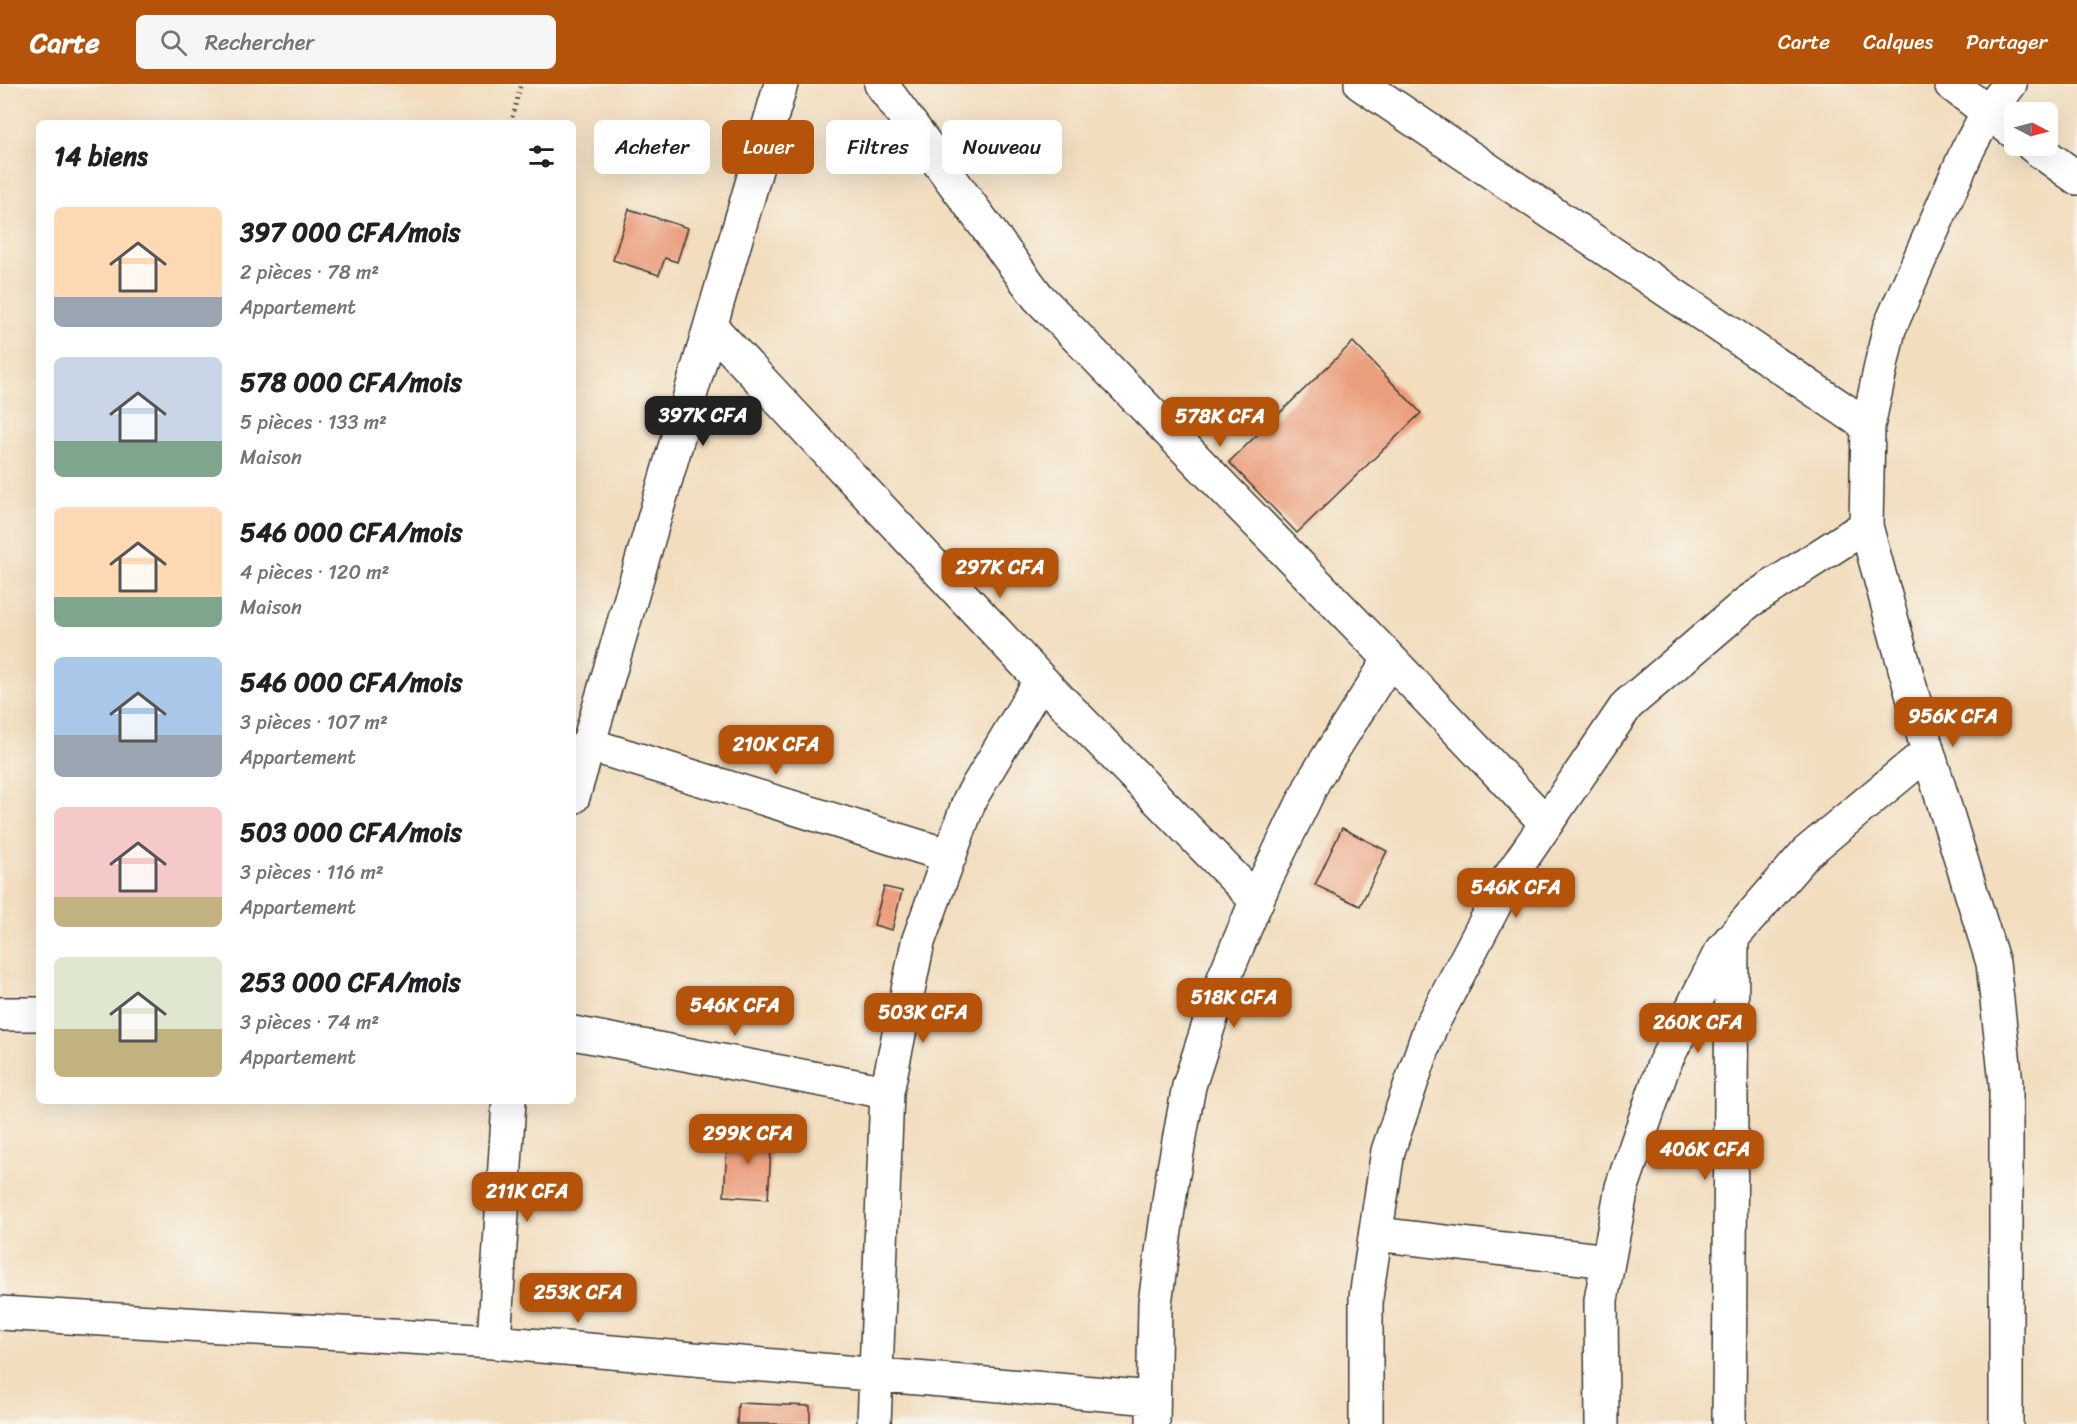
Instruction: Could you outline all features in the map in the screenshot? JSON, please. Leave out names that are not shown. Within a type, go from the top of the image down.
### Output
[{"type":"street","points":[[576,786],[712,328],[781,84]]},
{"type":"street","points":[[881,84],[1038,297],[1390,658],[1546,823]]},
{"type":"street","points":[[1361,84],[1868,426]]},
{"type":"street","points":[[1951,84],[2004,124]]},
{"type":"street","points":[[2006,1424],[2007,1083],[1993,963],[1928,752],[1866,526],[1868,426],[1889,328],[1968,149],[1988,112],[2010,84]]},
{"type":"street","points":[[2047,156],[2077,178]]},
{"type":"street","points":[[712,328],[1041,680],[1257,901]]},
{"type":"street","points":[[1366,1424],[1366,1297],[1388,1150],[1430,1028],[1507,880],[1627,705],[1748,602],[1866,526]]},
{"type":"street","points":[[0,1313],[494,1342],[874,1375],[1152,1411],[1155,1303],[1172,1180],[1189,1086],[1224,978],[1257,901],[1314,780],[1390,658]]},
{"type":"street","points":[[874,1424],[874,1375],[887,1092],[918,942],[970,799],[1041,680]]},
{"type":"street","points":[[587,744],[950,856]]},
{"type":"street","points":[[1602,1424],[1601,1300],[1622,1187],[1664,1064],[1719,955],[1732,938],[1806,853],[1928,752]]},
{"type":"street","points":[[1729,1424],[1732,938]]},
{"type":"street","points":[[0,1014],[36,1014]]},
{"type":"street","points":[[576,1034],[887,1092]]},
{"type":"street","points":[[494,1342],[509,1104]]},
{"type":"street","points":[[1376,1234],[1608,1262]]},
{"type":"path","points":[[512,120],[521,84]]},
{"type":"building","points":[[629,209],[688,228],[677,262],[665,258],[659,275],[613,260]]},
{"type":"building","points":[[1353,342],[1421,413],[1297,533],[1229,462]]},
{"type":"building","points":[[1342,828],[1387,851],[1360,906],[1315,885]]},
{"type":"building","points":[[884,887],[902,891],[892,930],[874,925]]},
{"type":"building","points":[[728,1132],[772,1134],[768,1199],[724,1196]]},
{"type":"building","points":[[738,1403],[810,1406],[810,1424],[737,1424]]}]
